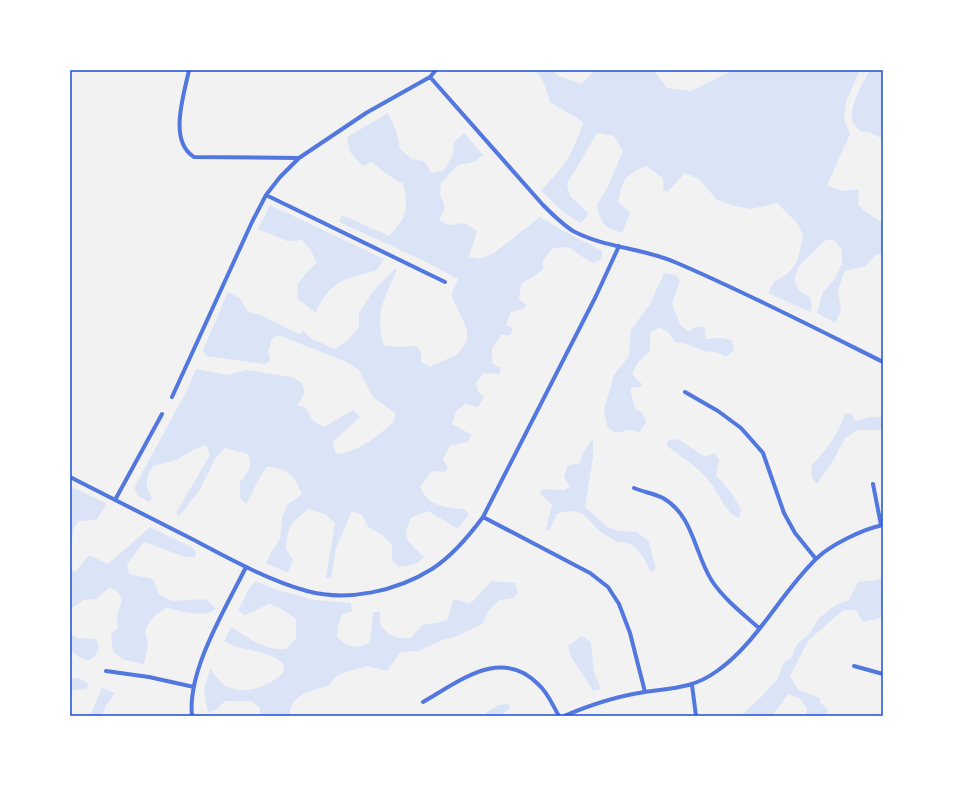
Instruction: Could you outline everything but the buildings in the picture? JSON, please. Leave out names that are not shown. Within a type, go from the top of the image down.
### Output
[{"type":"street","points":[[189,70],[179,136],[188,153],[194,157],[299,158]]},
{"type":"street","points":[[172,397],[266,195],[280,177],[299,158],[366,113],[430,77],[436,70]]},
{"type":"street","points":[[430,77],[555,217],[573,231],[619,246],[637,249],[676,262],[883,362]]},
{"type":"street","points":[[266,195],[445,282]]},
{"type":"street","points":[[70,477],[246,567],[291,586],[322,593],[348,595],[369,593],[412,580],[446,559],[473,531],[483,517],[596,296],[619,246]]},
{"type":"street","points":[[684,392],[718,411],[741,428],[762,452],[784,513],[795,533],[816,559]]},
{"type":"street","points":[[115,500],[162,414]]},
{"type":"street","points":[[564,716],[604,701],[645,692],[692,685],[716,671],[734,657],[816,559],[846,539],[882,525],[873,484]]},
{"type":"street","points":[[634,488],[662,498],[672,504],[682,515],[690,528],[710,579],[719,591],[759,628]]},
{"type":"street","points":[[483,517],[590,573],[608,588],[619,604],[630,633],[645,692]]},
{"type":"street","points":[[192,716],[194,687],[201,662],[246,567]]},
{"type":"street","points":[[854,666],[883,674]]},
{"type":"street","points":[[424,702],[481,670],[498,667],[513,669],[529,675],[541,686],[559,716]]},
{"type":"street","points":[[106,671],[149,677],[194,687]]},
{"type":"street","points":[[692,685],[696,716]]},
{"type":"shaded area","points":[[530,70],[554,70],[556,75],[581,84],[596,70],[654,70],[667,88],[691,91],[733,70],[860,70],[846,102],[844,119],[850,134],[827,185],[842,191],[859,189],[858,205],[883,223],[883,254],[875,255],[866,266],[845,271],[838,293],[841,311],[835,323],[817,313],[823,292],[834,280],[842,264],[842,250],[833,239],[824,241],[799,266],[794,280],[799,291],[810,297],[812,306],[810,312],[768,293],[775,281],[788,273],[795,265],[803,235],[797,223],[777,203],[751,209],[735,206],[717,200],[699,179],[685,173],[667,192],[663,190],[663,178],[646,166],[633,172],[623,183],[618,202],[630,213],[622,233],[611,229],[602,221],[597,205],[608,186],[623,151],[614,136],[597,133],[567,184],[570,196],[589,214],[581,223],[564,213],[541,190],[556,174],[572,151],[583,122],[550,102],[541,78],[534,71]]},
{"type":"shaded area","points":[[870,70],[883,70],[883,139],[869,132],[861,132],[853,122],[852,116],[854,102]]},
{"type":"shaded area","points":[[388,113],[397,133],[400,149],[412,159],[424,161],[432,173],[443,171],[453,155],[454,142],[464,133],[483,155],[474,162],[458,165],[441,183],[440,195],[445,207],[439,220],[449,225],[465,223],[477,231],[469,257],[480,259],[494,253],[540,217],[602,251],[602,259],[594,263],[569,247],[553,248],[543,260],[543,270],[521,284],[519,299],[526,305],[523,309],[511,312],[506,325],[513,328],[510,335],[501,335],[492,348],[492,363],[501,368],[499,374],[484,373],[476,383],[478,392],[484,397],[478,407],[465,404],[456,411],[452,424],[472,435],[467,442],[450,446],[443,459],[448,468],[445,472],[432,471],[420,487],[428,499],[438,505],[464,509],[469,514],[458,529],[428,511],[412,517],[408,524],[406,535],[410,543],[424,557],[416,564],[399,567],[392,560],[392,545],[382,535],[368,527],[362,515],[352,511],[336,548],[331,578],[326,578],[335,523],[325,514],[309,509],[294,522],[289,530],[286,549],[293,560],[288,573],[266,563],[280,539],[282,519],[287,505],[302,494],[296,482],[285,471],[274,467],[267,467],[246,504],[240,498],[240,482],[250,466],[248,454],[225,448],[215,459],[199,491],[179,516],[176,513],[210,455],[206,445],[195,449],[176,460],[153,466],[147,478],[149,494],[152,498],[149,502],[138,496],[134,488],[188,388],[196,369],[227,375],[246,370],[292,377],[302,383],[305,392],[297,406],[305,407],[313,421],[324,427],[353,410],[360,417],[333,442],[336,454],[344,453],[360,447],[394,422],[395,413],[373,397],[359,370],[344,361],[278,335],[272,339],[268,351],[270,361],[264,364],[206,356],[203,350],[228,292],[240,298],[248,312],[261,315],[299,334],[304,331],[310,338],[335,349],[348,340],[359,327],[359,313],[371,294],[395,268],[397,270],[382,306],[380,324],[384,345],[398,347],[416,346],[421,352],[421,362],[430,367],[458,354],[467,341],[467,329],[451,295],[458,279],[420,259],[339,222],[342,215],[389,236],[400,224],[403,218],[406,200],[403,184],[385,173],[372,162],[363,166],[350,152],[347,137]]},
{"type":"shaded area","points":[[270,205],[384,259],[376,271],[347,279],[332,288],[326,294],[316,313],[298,299],[297,285],[308,271],[317,263],[311,251],[302,240],[287,241],[258,229]]},
{"type":"shaded area","points":[[664,273],[676,275],[680,280],[672,304],[680,324],[688,332],[695,327],[705,327],[706,339],[721,338],[732,340],[734,350],[726,357],[716,352],[705,351],[687,344],[675,342],[669,333],[659,327],[650,333],[650,351],[638,362],[632,374],[642,384],[640,387],[630,388],[635,409],[642,412],[646,422],[640,432],[630,430],[615,433],[607,426],[604,410],[614,375],[629,356],[631,330],[650,304]]},
{"type":"shaded area","points":[[845,413],[851,414],[856,421],[869,417],[882,417],[883,430],[858,430],[845,438],[833,461],[817,484],[812,478],[811,466],[831,441],[839,428]]},
{"type":"shaded area","points":[[593,438],[593,457],[585,507],[609,528],[620,531],[637,532],[649,542],[656,569],[651,572],[636,548],[629,544],[615,541],[599,530],[584,515],[576,511],[557,514],[549,531],[546,529],[552,505],[540,493],[542,489],[565,490],[570,486],[564,477],[567,466],[580,463],[582,454]]},
{"type":"shaded area","points":[[678,439],[705,457],[714,453],[719,460],[716,475],[733,495],[741,510],[739,518],[730,512],[703,475],[667,446],[668,440]]},
{"type":"shaded area","points":[[70,486],[107,504],[96,520],[79,521],[74,527],[70,551]]},
{"type":"shaded area","points":[[150,527],[193,548],[196,552],[195,557],[185,557],[144,542],[127,564],[129,574],[153,579],[159,594],[172,601],[205,599],[216,608],[211,612],[199,614],[166,608],[153,617],[145,630],[148,645],[144,664],[124,660],[113,652],[111,633],[118,628],[117,616],[122,600],[119,593],[110,587],[96,599],[83,600],[70,610],[70,571],[76,571],[89,555],[108,564]]},
{"type":"shaded area","points":[[883,576],[883,617],[863,622],[856,610],[843,610],[808,641],[790,676],[798,690],[820,698],[820,702],[828,710],[826,716],[806,716],[807,708],[799,698],[788,694],[775,712],[774,716],[741,716],[778,679],[783,663],[791,658],[797,644],[809,634],[819,618],[836,605],[849,600],[858,582],[878,580]]},
{"type":"shaded area","points":[[256,581],[274,589],[314,600],[351,603],[352,611],[342,615],[338,625],[337,637],[345,643],[356,647],[370,643],[373,612],[380,612],[380,624],[387,632],[393,636],[401,638],[411,638],[422,625],[447,621],[453,601],[456,599],[470,604],[492,581],[515,583],[518,592],[514,598],[500,600],[489,610],[482,624],[455,637],[442,640],[418,651],[401,652],[387,671],[367,666],[345,672],[335,677],[328,686],[315,689],[297,698],[293,703],[290,716],[260,716],[260,708],[251,701],[225,701],[217,709],[208,713],[204,690],[210,669],[225,685],[240,690],[256,688],[272,682],[284,672],[283,663],[268,654],[231,645],[224,641],[231,627],[257,643],[271,648],[286,649],[296,638],[296,619],[280,608],[269,604],[245,615],[238,611],[250,587]]},
{"type":"shaded area","points":[[70,634],[77,638],[96,639],[99,648],[95,656],[88,661],[77,656],[70,649]]},
{"type":"shaded area","points":[[582,636],[591,642],[594,672],[601,689],[593,691],[570,655],[568,646]]},
{"type":"shaded area","points":[[79,678],[89,684],[87,689],[70,691],[70,679]]},
{"type":"shaded area","points":[[102,688],[115,693],[106,706],[102,716],[90,716]]},
{"type":"shaded area","points":[[508,704],[510,708],[501,716],[481,716],[498,705]]}]
